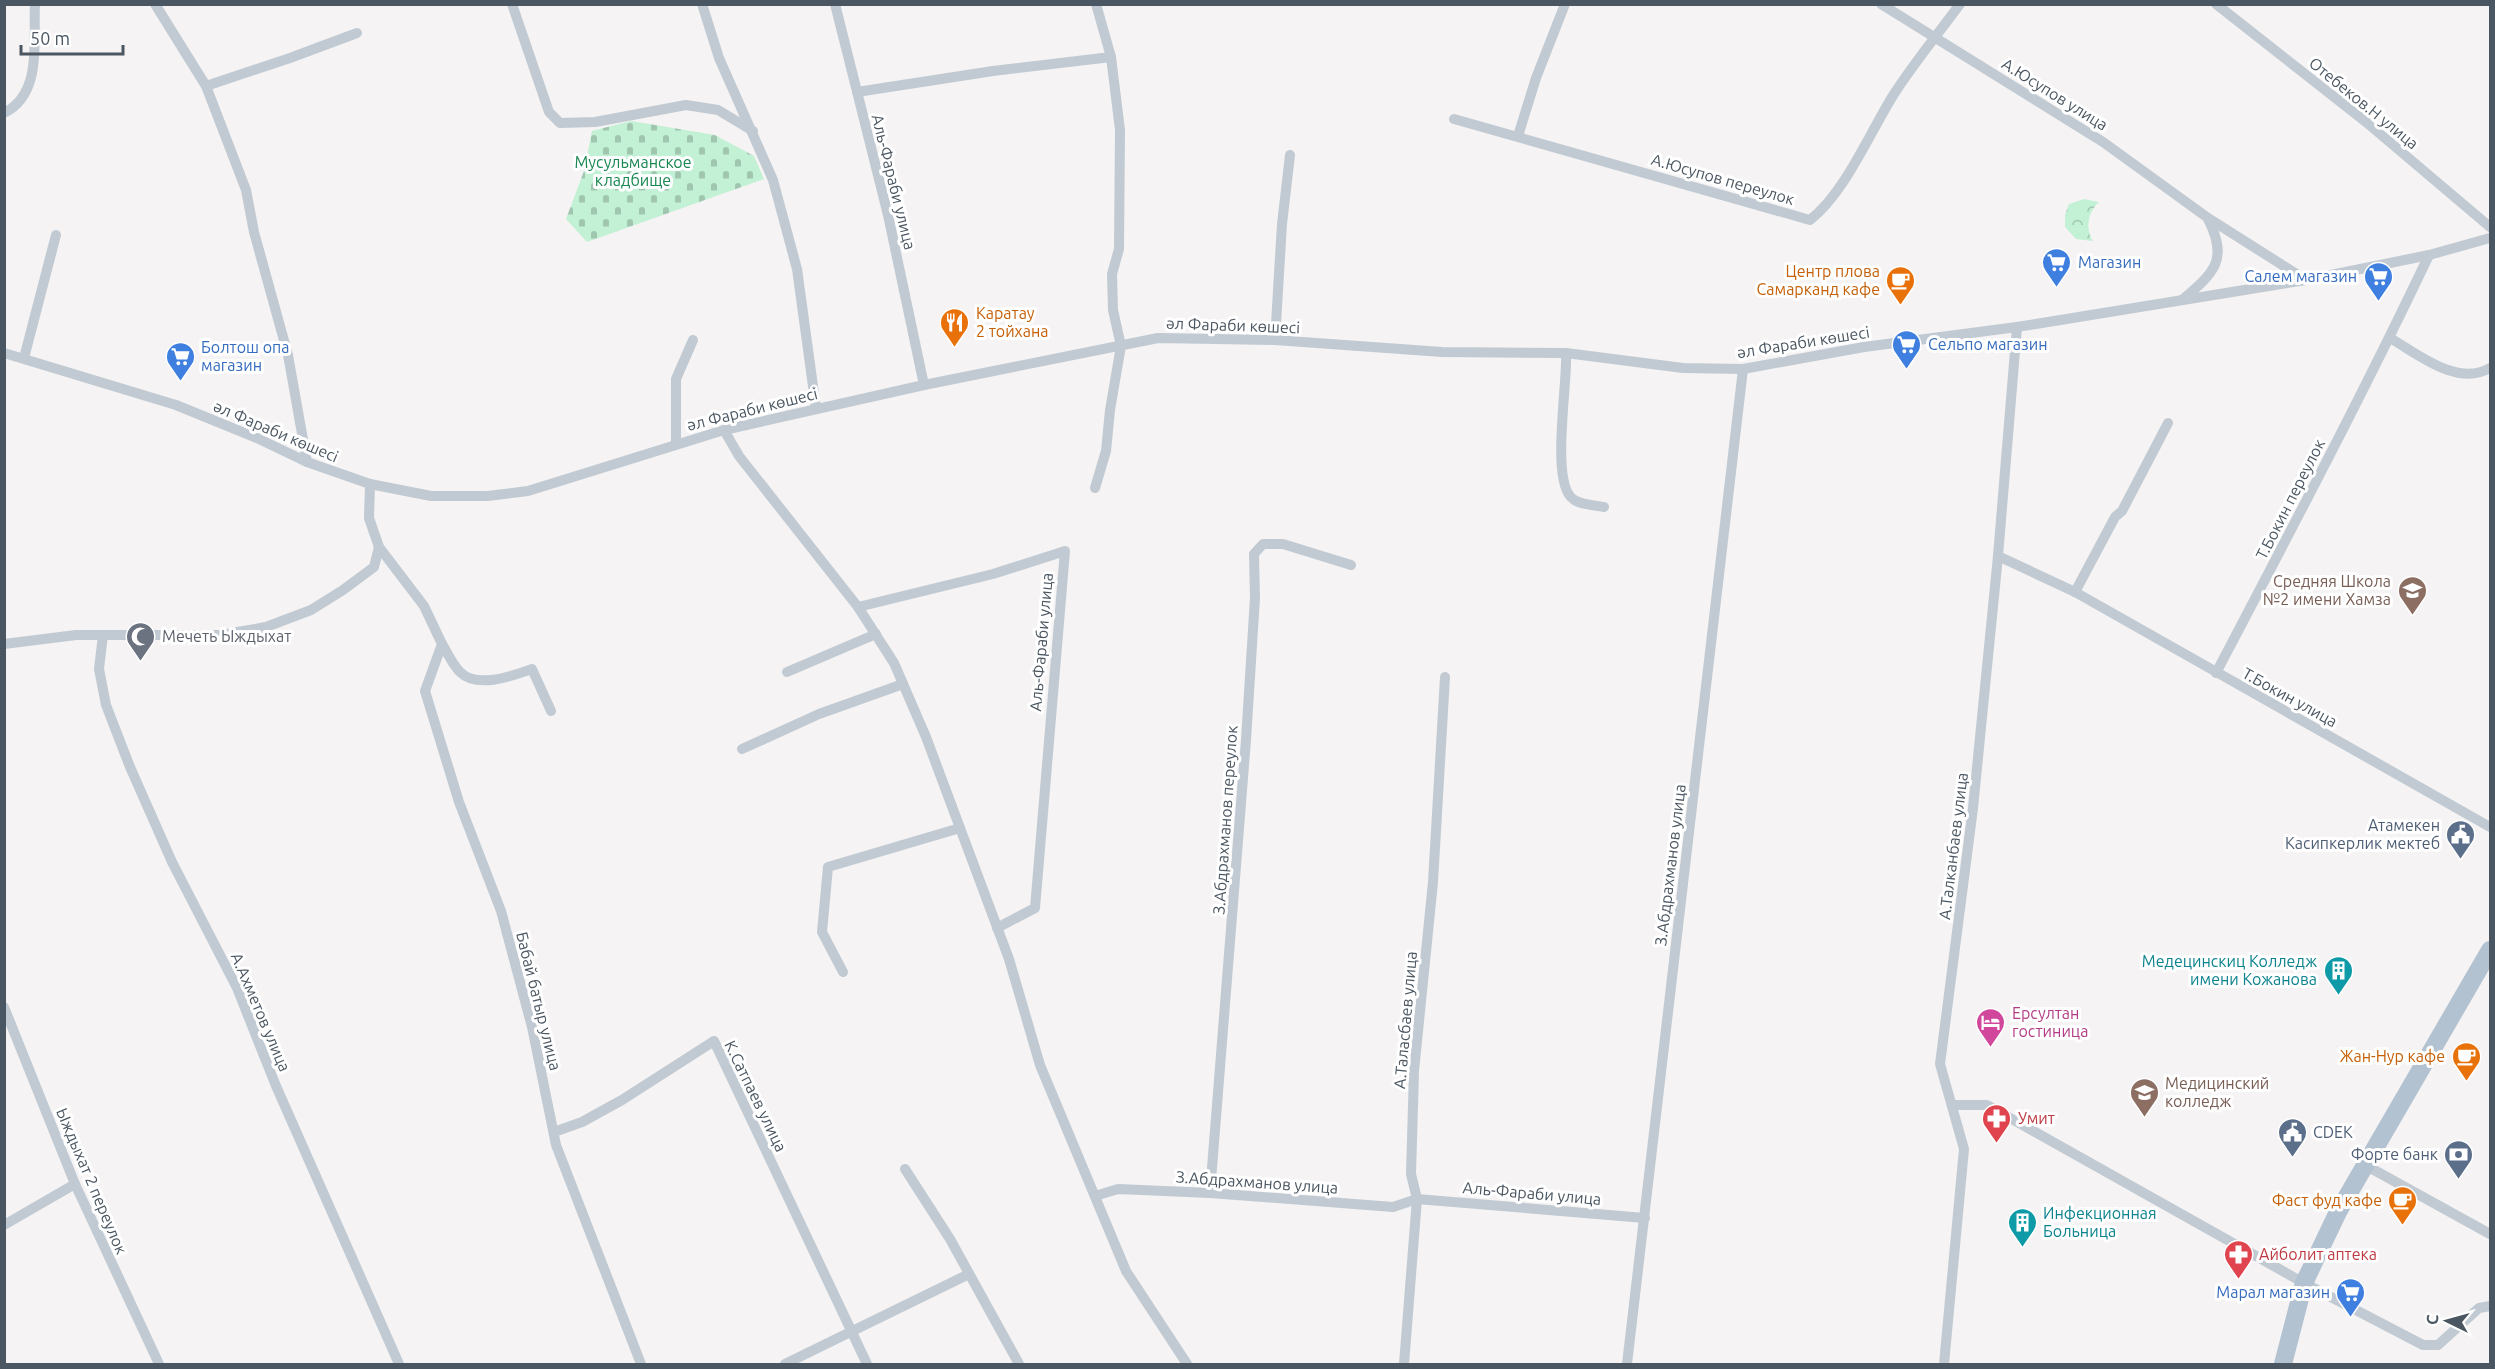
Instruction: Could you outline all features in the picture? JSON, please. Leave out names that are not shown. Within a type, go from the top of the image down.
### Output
[{"type":"main road","points":[[2283,1365],[2304,1283],[2338,1212],[2490,950]]},
{"type":"street","points":[[4,113],[26,95],[32,75],[35,4]]},
{"type":"street","points":[[155,4],[206,86],[246,190],[254,232],[288,356],[307,462]]},
{"type":"street","points":[[512,4],[549,112],[560,123],[595,122],[686,105],[718,110],[753,131]]},
{"type":"street","points":[[702,4],[719,57],[773,180],[796,269],[816,408]]},
{"type":"street","name":"Аль-Фараби улица","points":[[835,4],[888,215],[924,385]]},
{"type":"street","points":[[1095,488],[1106,451],[1110,410],[1121,346],[1113,310],[1112,274],[1119,249],[1120,130],[1111,57],[1096,4]]},
{"type":"street","points":[[1518,135],[1536,78],[1565,4]]},
{"type":"street","name":"А.Юсупов улица","points":[[1881,4],[2103,142],[2208,218],[2306,280]]},
{"type":"street","points":[[1935,38],[1960,4]]},
{"type":"street","name":"Отебеков.Н улица","points":[[2218,5],[2366,122],[2490,227]]},
{"type":"street","points":[[206,86],[357,33]]},
{"type":"street","name":"А.Юсупов переулок","points":[[1454,119],[1518,135],[1810,220],[1823,210],[1868,142],[1894,95],[1935,38]]},
{"type":"street","name":"Аль-Фараби улица","points":[[857,92],[993,71],[1111,57]]},
{"type":"street","points":[[1275,340],[1282,224],[1290,155]]},
{"type":"street","points":[[2181,300],[2203,282],[2216,267],[2217,236],[2208,218]]},
{"type":"street","points":[[24,358],[56,235]]},
{"type":"street","name":"әл Фараби көшесі","points":[[4,353],[176,405],[257,438],[307,462],[370,484],[431,496],[488,496],[528,491],[724,430],[816,408],[1158,338],[1275,340],[1442,352],[1566,353],[1683,368],[1743,369],[1854,349],[2017,327],[2306,280],[2429,255],[2490,238]]},
{"type":"street","points":[[2429,255],[2390,338],[2451,373],[2483,372],[2490,368]]},
{"type":"street","name":"А.Талканбаев улица","points":[[1944,1365],[1964,1149],[1940,1064],[1973,808],[1998,556],[2017,327]]},
{"type":"street","name":"Т.Бокин переулок","points":[[2216,673],[2390,338]]},
{"type":"street","points":[[676,444],[676,379],[693,340]]},
{"type":"street","points":[[1566,353],[1561,467],[1564,491],[1574,501],[1604,507]]},
{"type":"street","name":"З.Абдрахманов улица","points":[[1627,1365],[1743,369]]},
{"type":"street","points":[[2075,592],[2115,517],[2122,511],[2168,423]]},
{"type":"street","points":[[724,430],[739,456],[858,607],[894,663],[926,737],[1009,959],[1040,1065],[1126,1271],[1187,1365]]},
{"type":"street","points":[[370,484],[369,518],[379,547],[424,606],[442,644],[460,673],[482,681],[504,679],[532,669],[550,711]]},
{"type":"street","name":"З.Абдрахманов переулок","points":[[1210,1192],[1245,752],[1255,598],[1254,554],[1263,544],[1283,544],[1351,565]]},
{"type":"street","points":[[4,644],[76,635],[220,635],[266,627],[310,610],[343,590],[374,567],[379,547]]},
{"type":"street","name":"Аль-Фараби улица","points":[[858,607],[993,574],[1065,551],[1035,908],[997,928]]},
{"type":"street","name":"Т.Бокин улица","points":[[1998,556],[2075,592],[2490,827]]},
{"type":"street","points":[[787,672],[876,634]]},
{"type":"street","name":"А.Ахметов улица","points":[[103,635],[99,669],[106,705],[130,767],[172,861],[237,988],[276,1086],[399,1365]]},
{"type":"street","name":"Бабай батыр улица","points":[[442,644],[425,691],[459,802],[501,911],[532,1027],[556,1145],[642,1365]]},
{"type":"street","name":"А.Таласбаев улица","points":[[1404,1365],[1417,1199],[1411,1174],[1414,1071],[1433,882],[1445,677]]},
{"type":"street","points":[[742,749],[819,714],[903,684]]},
{"type":"street","points":[[843,972],[822,932],[828,867],[960,828]]},
{"type":"street","name":"Ыждыхат 2 переулок","points":[[4,1007],[75,1184],[159,1365]]},
{"type":"street","name":"К.Сатпаев улица","points":[[554,1132],[582,1122],[622,1100],[714,1041],[867,1365]]},
{"type":"street","points":[[1952,1104],[1987,1105],[2304,1283],[2423,1345],[2433,1347],[2438,1345],[2479,1308],[2490,1306]]},
{"type":"street","points":[[2366,1165],[2490,1234]]},
{"type":"street","points":[[905,1169],[950,1239],[1019,1365]]},
{"type":"street","points":[[4,1225],[75,1184]]},
{"type":"street","name":"З.Абдрахманов улица","points":[[1095,1196],[1118,1189],[1210,1192],[1393,1207],[1417,1199]]},
{"type":"street","name":"Аль-Фараби улица","points":[[1417,1199],[1645,1218]]},
{"type":"street","points":[[785,1365],[851,1330],[969,1274]]},
{"type":"green space","name":"Мусульманское кладбище","points":[[631,121],[715,135],[754,156],[764,179],[587,242],[566,219],[584,171],[592,131]]},
{"type":"green space","points":[[2084,199],[2099,202],[2092,210],[2088,226],[2093,241],[2076,239],[2065,227],[2065,215],[2069,204]]},
{"type":"place","name":"Магазин","points":[[2057,288]]},
{"type":"place","name":"Салем магазин","points":[[2378,302]]},
{"type":"place","name":"Центр плова Самарканд кафе","points":[[1901,306]]},
{"type":"place","name":"Каратау 2 тойхана","points":[[955,348]]},
{"type":"place","name":"Сельпо магазин","points":[[1907,370]]},
{"type":"place","name":"Болтош опа магазин","points":[[180,382]]},
{"type":"place","name":"Средняя Школа №2 имени Хамза","points":[[2412,616]]},
{"type":"place","name":"Мечеть Ыждыхат","points":[[141,662]]},
{"type":"place","name":"Атамекен Касипкерлик мектеб","points":[[2461,860]]},
{"type":"place","name":"Медецинскиц Колледж имени Кожанова","points":[[2338,996]]},
{"type":"place","name":"Ерсултан гостиница","points":[[1991,1048]]},
{"type":"place","name":"Жан-Нур кафе","points":[[2466,1082]]},
{"type":"place","name":"Медицинский колледж","points":[[2144,1118]]},
{"type":"place","name":"Умит","points":[[1997,1144]]},
{"type":"place","name":"CDEK","points":[[2292,1158]]},
{"type":"place","name":"Форте банк","points":[[2459,1180]]},
{"type":"place","name":"Фаст фуд кафе","points":[[2403,1226]]},
{"type":"place","name":"Инфекционная Больница","points":[[2022,1248]]},
{"type":"place","name":"Айболит аптека","points":[[2238,1280]]},
{"type":"place","name":"Марал магазин","points":[[2351,1318]]}]
